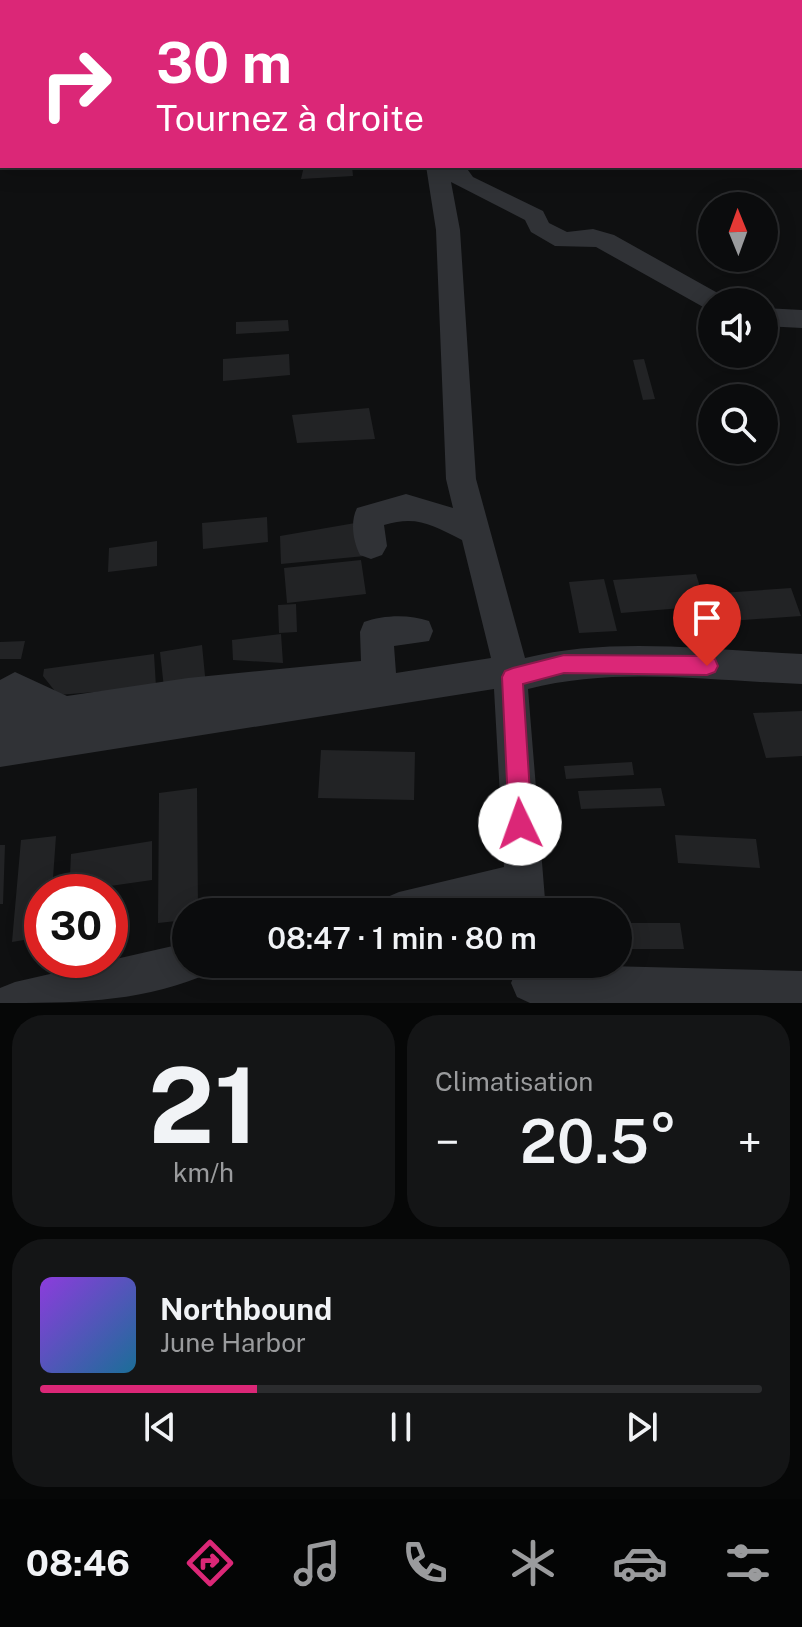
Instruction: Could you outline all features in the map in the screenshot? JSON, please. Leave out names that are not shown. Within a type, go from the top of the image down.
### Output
[{"type":"street","points":[[437,168],[448,230],[458,461],[513,677],[524,897]]},
{"type":"street","points":[[454,168],[456,175],[465,182],[535,216],[539,227],[564,240],[593,237],[605,241],[698,293]]},
{"type":"street","points":[[778,318],[802,319]]},
{"type":"street","points":[[371,546],[368,517],[406,506],[440,515],[474,532]]},
{"type":"street","points":[[0,727],[62,711],[219,690],[379,675],[376,632],[417,631]]},
{"type":"street","points":[[513,677],[564,664],[656,663],[802,669]]},
{"type":"street","points":[[0,750],[510,671],[513,677]]},
{"type":"street","points":[[0,705],[15,688],[62,711]]},
{"type":"street","points":[[15,1003],[172,966]]},
{"type":"street","points":[[530,983],[802,992]]},
{"type":"building","points":[[304,168],[352,168],[353,176],[301,179]]},
{"type":"building","points":[[288,320],[289,331],[236,334],[236,322]]},
{"type":"building","points":[[289,354],[290,375],[223,381],[223,359]]},
{"type":"building","points":[[644,359],[655,399],[643,400],[633,360]]},
{"type":"building","points":[[369,408],[375,439],[297,443],[292,415]]},
{"type":"building","points":[[267,517],[268,542],[203,549],[202,523]]},
{"type":"building","points":[[361,522],[365,556],[281,564],[280,536]]},
{"type":"building","points":[[157,541],[157,566],[108,572],[109,548]]},
{"type":"building","points":[[361,560],[366,594],[287,603],[284,568]]},
{"type":"building","points":[[696,574],[706,606],[621,613],[613,580]]},
{"type":"building","points":[[604,579],[617,631],[579,633],[569,582]]},
{"type":"building","points":[[791,588],[801,616],[715,622],[707,594]]},
{"type":"building","points":[[296,604],[297,632],[279,633],[278,605]]},
{"type":"building","points":[[281,634],[283,663],[233,660],[232,640]]},
{"type":"building","points":[[25,641],[21,659],[0,659],[0,642]]},
{"type":"building","points":[[202,645],[206,686],[164,688],[160,652]]},
{"type":"building","points":[[154,654],[156,687],[58,695],[43,676],[44,669]]},
{"type":"building","points":[[802,711],[802,756],[766,758],[753,713]]},
{"type":"building","points":[[321,750],[415,752],[414,800],[318,798]]},
{"type":"building","points":[[632,762],[634,775],[566,779],[564,766]]},
{"type":"building","points":[[197,788],[198,898],[172,898],[172,922],[158,923],[159,793]]},
{"type":"building","points":[[661,788],[665,806],[581,809],[578,791]]},
{"type":"building","points":[[675,835],[756,839],[760,868],[678,863]]},
{"type":"building","points":[[56,836],[53,874],[24,874],[24,940],[12,942],[21,840]]},
{"type":"building","points":[[152,841],[152,880],[128,883],[128,874],[70,874],[71,854]]},
{"type":"building","points":[[0,845],[5,845],[3,904],[0,904]]},
{"type":"building","points":[[632,923],[680,923],[684,949],[632,949]]},
{"type":"route","points":[[520,824],[513,677],[564,664],[707,666]]}]
